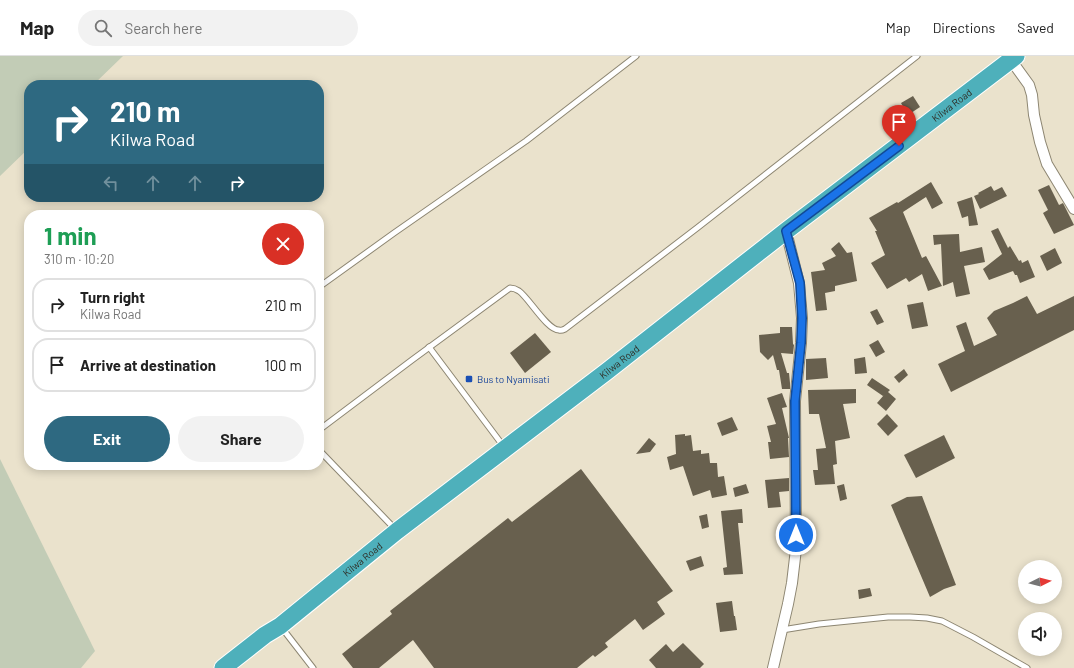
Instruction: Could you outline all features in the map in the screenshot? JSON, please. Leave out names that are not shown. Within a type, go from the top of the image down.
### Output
[{"type":"highway","name":"Kilwa Road","points":[[224,668],[265,635],[280,626],[397,531],[786,231],[1014,58]]},
{"type":"street","points":[[1014,58],[1032,95],[1034,115],[1047,164],[1074,209]]},
{"type":"street","points":[[773,668],[788,604],[796,549],[795,401],[802,318],[800,283],[786,231]]},
{"type":"lane","points":[[324,283],[406,224],[526,141],[636,56]]},
{"type":"lane","points":[[324,426],[510,288],[514,288],[521,292],[553,329],[558,331],[565,329],[917,56]]},
{"type":"lane","points":[[429,347],[505,448]]},
{"type":"lane","points":[[324,455],[397,531]]},
{"type":"lane","points":[[782,630],[819,624],[888,617],[927,618],[942,622],[1027,668]]},
{"type":"lane","points":[[280,626],[313,668]]},
{"type":"green space","points":[[0,56],[123,56],[98,80],[24,80],[24,153],[0,176]]},
{"type":"green space","points":[[0,459],[95,651],[81,668],[0,668]]},
{"type":"building","points":[[913,96],[920,107],[908,115],[901,103]]},
{"type":"building","points":[[931,182],[943,203],[932,209],[926,197],[903,212],[922,258],[926,256],[942,286],[928,291],[922,274],[909,282],[906,278],[887,289],[871,263],[885,255],[875,231],[877,231],[869,218],[897,202],[898,203]]},
{"type":"building","points":[[1049,185],[1059,205],[1063,203],[1074,225],[1054,234],[1043,213],[1048,210],[1038,190]]},
{"type":"building","points":[[991,186],[994,191],[1002,187],[1007,196],[980,209],[974,196]]},
{"type":"building","points":[[972,197],[978,225],[969,226],[968,216],[962,218],[957,202]]},
{"type":"building","points":[[998,228],[1008,248],[1010,246],[1019,261],[1021,260],[1022,263],[1028,260],[1035,277],[1020,283],[1017,275],[1015,275],[1013,271],[989,280],[983,269],[1002,254],[991,231]]},
{"type":"building","points":[[959,234],[960,252],[982,247],[985,262],[964,266],[970,294],[956,297],[953,282],[943,286],[941,244],[934,245],[933,235]]},
{"type":"building","points":[[839,242],[847,253],[852,252],[857,281],[835,286],[835,291],[825,293],[827,310],[816,311],[811,272],[825,270],[822,263],[836,256],[831,249]]},
{"type":"building","points":[[1055,248],[1062,263],[1047,271],[1040,256]]},
{"type":"building","points":[[1027,296],[1037,314],[1074,296],[1074,330],[951,392],[938,364],[965,351],[956,326],[966,322],[974,346],[997,335],[987,318],[994,311]]},
{"type":"building","points":[[923,302],[928,326],[912,329],[907,305]]},
{"type":"building","points":[[877,309],[884,322],[877,325],[870,312]]},
{"type":"building","points":[[780,327],[792,327],[794,345],[793,354],[781,353],[787,373],[789,373],[790,389],[782,389],[779,370],[777,370],[773,355],[768,360],[760,352],[759,335],[780,333]]},
{"type":"building","points":[[535,333],[551,352],[525,373],[510,353]]},
{"type":"building","points":[[878,340],[885,352],[876,357],[869,345]]},
{"type":"building","points":[[865,357],[867,373],[855,374],[854,359]]},
{"type":"building","points":[[826,358],[828,378],[806,380],[806,359]]},
{"type":"building","points":[[904,369],[908,375],[899,383],[894,377]]},
{"type":"building","points":[[872,378],[890,390],[888,392],[896,399],[886,411],[877,403],[884,395],[883,396],[867,385]]},
{"type":"building","points":[[856,389],[856,403],[843,404],[850,438],[835,441],[837,464],[833,465],[835,484],[815,485],[813,470],[818,470],[816,449],[826,448],[819,414],[809,414],[808,390]]},
{"type":"building","points":[[782,393],[787,407],[782,408],[789,438],[789,457],[770,459],[768,442],[771,442],[767,426],[776,424],[767,398]]},
{"type":"building","points":[[887,414],[898,426],[888,436],[877,424]]},
{"type":"building","points":[[732,417],[738,430],[722,436],[717,423]]},
{"type":"building","points":[[685,434],[685,436],[691,435],[693,451],[701,450],[701,454],[709,453],[710,463],[717,463],[718,477],[724,476],[727,495],[712,498],[710,490],[693,496],[683,466],[670,470],[667,457],[676,454],[675,435]]},
{"type":"building","points":[[944,435],[955,458],[916,478],[904,455]]},
{"type":"building","points":[[649,438],[656,444],[650,452],[636,454]]},
{"type":"building","points":[[581,469],[673,591],[657,602],[665,614],[643,630],[635,619],[605,643],[608,647],[595,657],[593,655],[577,668],[434,668],[413,640],[379,668],[353,668],[342,654],[392,614],[390,611],[508,518],[512,522]]},
{"type":"building","points":[[789,478],[789,491],[779,492],[781,507],[768,508],[765,480]]},
{"type":"building","points":[[746,484],[749,493],[735,497],[733,488]]},
{"type":"building","points":[[844,484],[847,499],[840,501],[837,486]]},
{"type":"building","points":[[922,496],[956,585],[944,589],[930,597],[891,505],[907,497]]},
{"type":"building","points":[[742,509],[743,523],[738,523],[743,574],[724,575],[723,568],[727,567],[721,511]]},
{"type":"building","points":[[707,514],[709,527],[702,529],[699,516]]},
{"type":"building","points":[[701,556],[704,566],[690,571],[686,561]]},
{"type":"building","points":[[870,588],[872,596],[859,599],[858,590]]},
{"type":"building","points":[[732,601],[737,630],[720,632],[716,603]]},
{"type":"building","points":[[683,643],[704,664],[700,668],[656,668],[649,660],[666,644],[673,652]]},
{"type":"place","name":"Bus to Nyamisati","points":[[469,379]]},
{"type":"route","points":[[796,535],[795,401],[802,318],[800,283],[786,231],[899,146]]}]
